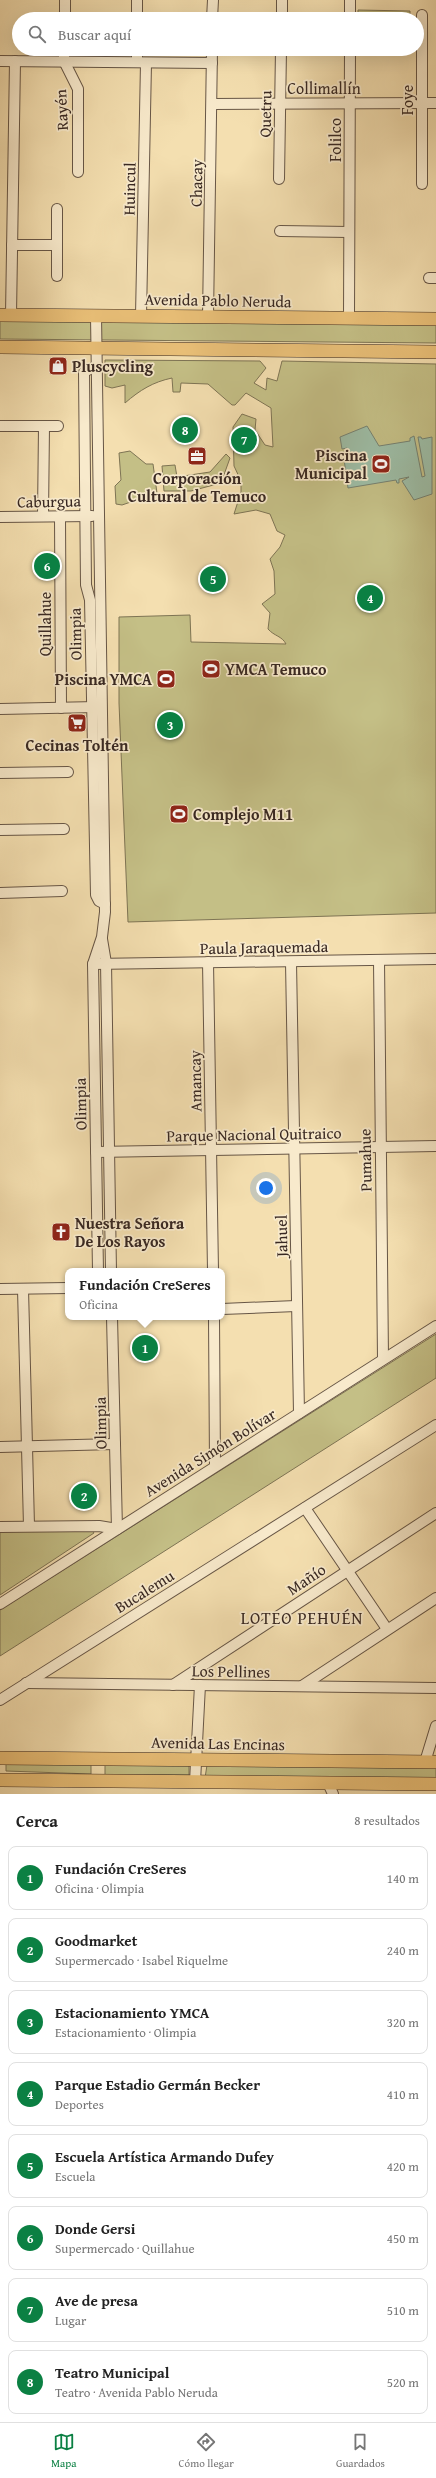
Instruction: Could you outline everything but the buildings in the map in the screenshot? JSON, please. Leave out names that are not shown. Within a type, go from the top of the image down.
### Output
[{"type":"main road","name":"Avenida Pablo Neruda","points":[[5,315],[436,319]]},
{"type":"main road","points":[[0,347],[436,352]]},
{"type":"main road","name":"Avenida Las Encinas","points":[[0,1758],[430,1762]]},
{"type":"main road","points":[[0,1780],[195,1782],[331,1789],[436,1784]]},
{"type":"street","points":[[65,0],[65,12]]},
{"type":"street","points":[[137,0],[137,12]]},
{"type":"street","points":[[212,12],[213,0]]},
{"type":"street","points":[[282,0],[282,12]]},
{"type":"street","points":[[350,0],[350,12]]},
{"type":"street","name":"Rayén","points":[[64,56],[64,61],[78,89],[78,172]]},
{"type":"street","name":"Huincul","points":[[140,56],[142,63],[141,316]]},
{"type":"street","name":"Chacay","points":[[208,317],[212,56]]},
{"type":"street","name":"Quetru","points":[[279,179],[281,56]]},
{"type":"street","name":"Folilco","points":[[350,56],[350,318]]},
{"type":"street","name":"Foye","points":[[422,56],[422,184]]},
{"type":"street","points":[[0,61],[212,63]]},
{"type":"street","points":[[5,315],[12,245],[15,61]]},
{"type":"street","name":"Collimallín","points":[[212,104],[436,103]]},
{"type":"street","points":[[57,209],[57,276]]},
{"type":"street","points":[[280,232],[349,232]]},
{"type":"street","points":[[12,245],[57,245]]},
{"type":"street","name":"Olimpia","points":[[96,316],[98,516],[96,707]]},
{"type":"street","name":"Olimpia","points":[[96,366],[84,372],[86,516],[105,904],[102,937],[93,964],[98,1268]]},
{"type":"street","points":[[0,426],[58,426]]},
{"type":"street","points":[[43,516],[44,426]]},
{"type":"street","name":"Quillahue","points":[[60,516],[61,708]]},
{"type":"street","name":"Caburgua","points":[[0,517],[98,516]]},
{"type":"street","points":[[0,709],[96,707]]},
{"type":"street","points":[[0,773],[68,772]]},
{"type":"street","points":[[0,830],[64,829]]},
{"type":"street","points":[[0,893],[62,891]]},
{"type":"street","name":"Olimpia","points":[[102,937],[106,963],[111,1268]]},
{"type":"street","name":"Paula Jaraquemada","points":[[93,964],[291,962],[436,958]]},
{"type":"street","name":"Pumahue","points":[[379,960],[383,1360]]},
{"type":"street","name":"Amancay","points":[[208,962],[213,1268]]},
{"type":"street","name":"Jahuel","points":[[291,962],[299,1413]]},
{"type":"street","name":"Parque Nacional Quitraico","points":[[96,1152],[436,1146]]},
{"type":"street","points":[[0,1290],[65,1288]]},
{"type":"street","points":[[23,1289],[29,1526]]},
{"type":"street","points":[[225,1309],[296,1306]]},
{"type":"street","name":"Olimpia","points":[[112,1320],[117,1529]]},
{"type":"street","points":[[214,1320],[215,1466]]},
{"type":"street","name":"Avenida Simón Bolívar","points":[[0,1604],[436,1326]]},
{"type":"street","name":"Bucalemu","points":[[0,1700],[436,1425]]},
{"type":"street","points":[[0,1447],[115,1444]]},
{"type":"street","points":[[305,1508],[387,1629]]},
{"type":"street","name":"Mañío","points":[[173,1685],[347,1569],[436,1513]]},
{"type":"street","points":[[0,1527],[99,1526],[117,1529]]},
{"type":"street","points":[[302,1686],[436,1598]]},
{"type":"street","name":"Los Pellines","points":[[26,1683],[436,1688]]},
{"type":"street","points":[[195,1782],[200,1685]]},
{"type":"street","points":[[430,1762],[436,1726]]},
{"type":"shaded area","points":[[358,10],[410,11],[410,12],[358,12]]},
{"type":"shaded area","points":[[0,318],[436,323],[436,343],[0,339]]},
{"type":"shaded area","points":[[105,360],[260,361],[266,368],[254,383],[266,390],[267,378],[277,381],[282,361],[436,364],[436,913],[128,922],[119,703],[119,617],[190,615],[191,642],[286,644],[282,639],[268,629],[270,613],[262,604],[275,594],[274,571],[270,559],[280,547],[285,535],[277,531],[270,514],[256,510],[234,514],[241,492],[241,481],[234,466],[233,427],[242,414],[256,419],[255,430],[265,445],[273,447],[271,408],[246,393],[235,405],[232,405],[208,384],[181,383],[180,392],[173,392],[172,378],[147,387],[125,403],[125,385],[112,388],[105,386]]},
{"type":"shaded area","name":"Piscina Municipal","points":[[367,426],[379,446],[410,441],[410,438],[414,436],[422,477],[425,476],[418,437],[421,437],[422,439],[432,437],[432,494],[414,500],[402,481],[409,477],[399,479],[399,483],[397,483],[396,480],[348,488],[343,452],[347,451],[347,448],[342,449],[340,437]]},
{"type":"shaded area","points":[[130,451],[146,464],[153,464],[157,493],[122,505],[116,504],[115,486],[121,480],[119,453]]},
{"type":"shaded area","points":[[226,454],[230,458],[221,483],[191,491],[164,491],[162,466],[175,465],[177,477],[210,472]]},
{"type":"shaded area","points":[[436,1334],[436,1378],[0,1656],[0,1610]]},
{"type":"shaded area","points":[[92,1530],[94,1533],[0,1595],[0,1531]]},
{"type":"shaded area","points":[[6,1761],[91,1764],[91,1774],[6,1771]]},
{"type":"shaded area","points":[[105,1764],[189,1764],[189,1775],[105,1775]]},
{"type":"shaded area","points":[[207,1765],[436,1767],[436,1780],[205,1778]]},
{"type":"place","name":"Pluscycling","points":[[58,366]]},
{"type":"place","name":"Teatro Municipal","points":[[185,430]]},
{"type":"place","name":"Ave de presa","points":[[244,440]]},
{"type":"place","name":"Corporación Cultural de Temuco","points":[[197,456]]},
{"type":"place","name":"Piscina Municipal","points":[[381,464]]},
{"type":"place","name":"Donde Gersi","points":[[47,566]]},
{"type":"place","name":"Escuela Artística Armando Dufey","points":[[213,579]]},
{"type":"place","name":"Parque Estadio Germán Becker","points":[[370,598]]},
{"type":"place","name":"YMCA Temuco","points":[[211,669]]},
{"type":"place","name":"Piscina YMCA","points":[[166,679]]},
{"type":"place","name":"Cecinas Toltén","points":[[77,723]]},
{"type":"place","name":"Estacionamiento YMCA","points":[[170,725]]},
{"type":"place","name":"Complejo M11","points":[[179,814]]},
{"type":"place","name":"Nuestra Señora De Los Rayos","points":[[61,1232]]},
{"type":"place","name":"Fundación CreSeres","points":[[145,1348]]},
{"type":"place","name":"Goodmarket","points":[[84,1496]]},
{"type":"district","name":"LOTEO PEHUÉN","points":[[302,1618]]}]
